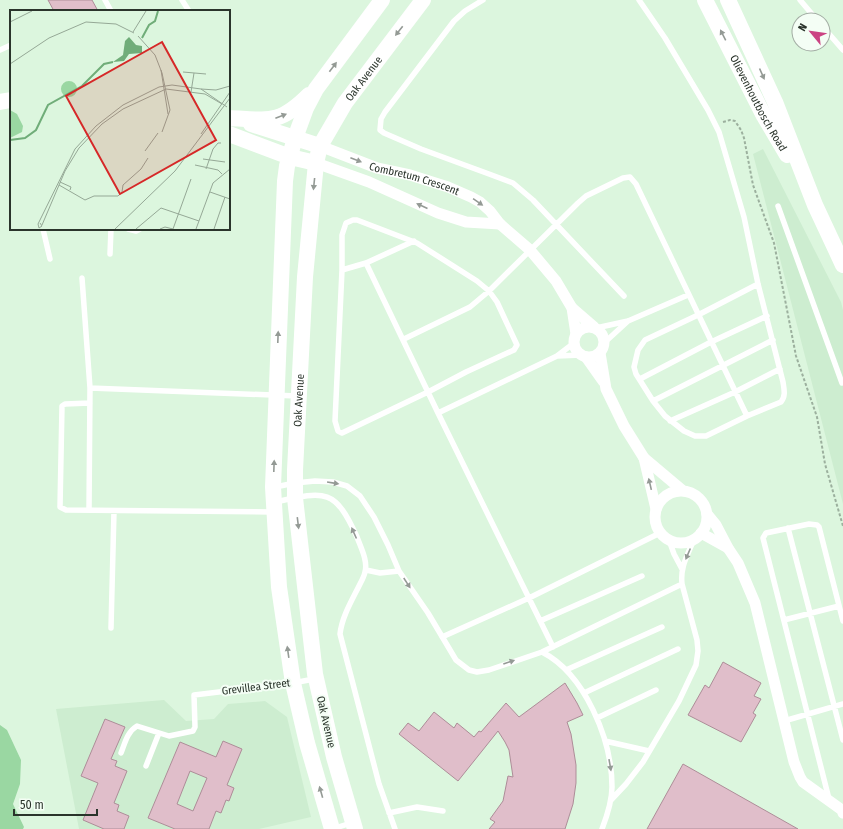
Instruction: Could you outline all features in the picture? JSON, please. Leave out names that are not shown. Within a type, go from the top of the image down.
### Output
[{"type":"street","name":"Oak Avenue","points":[[332,829],[307,743],[293,683],[279,587],[274,501],[276,394],[285,182],[295,138],[306,108],[316,89],[382,0]]},
{"type":"street","name":"Oak Avenue","points":[[354,826],[334,757],[316,678],[295,490],[306,274],[316,163],[320,146],[356,87],[423,0]]},
{"type":"street","name":"Olievenhoutbosch Road","points":[[705,0],[764,116],[815,205]]},
{"type":"street","name":"Olievenhoutbosch Road","points":[[728,0],[774,102],[815,205],[843,265]]},
{"type":"street","points":[[230,118],[267,120],[280,118],[299,105],[316,89]]},
{"type":"street","points":[[0,102],[10,100]]},
{"type":"street","points":[[230,118],[320,146]]},
{"type":"street","points":[[230,134],[290,156],[316,163]]},
{"type":"street","name":"Combretum Crescent","points":[[320,146],[377,168],[410,175],[448,187],[471,197],[490,211],[500,224],[530,250],[556,281],[572,308],[595,328]]},
{"type":"street","name":"Combretum Crescent","points":[[316,163],[369,182],[438,213],[466,222],[500,224]]},
{"type":"street","points":[[281,273],[306,274]]},
{"type":"street","name":"Combretum Crescent","points":[[572,308],[575,338]]},
{"type":"street","points":[[604,384],[602,334],[595,328],[584,328],[575,338],[575,348],[584,356],[604,384],[618,415],[644,458],[656,509],[655,518],[657,527],[665,536],[678,543],[687,542],[698,536],[705,526],[707,514]]},
{"type":"street","points":[[584,356],[591,357],[602,348]]},
{"type":"street","points":[[644,458],[682,490]]},
{"type":"street","points":[[656,509],[660,501],[666,495],[674,491],[682,490],[690,492],[703,502],[707,514],[716,525],[738,563],[755,603],[794,762],[800,777],[808,787],[843,811]]},
{"type":"street","points":[[698,536],[728,548]]},
{"type":"lane","points":[[105,0],[111,10]]},
{"type":"lane","points":[[182,0],[188,10]]},
{"type":"lane","points":[[483,0],[465,11],[454,21],[385,112],[381,119],[380,130],[421,150],[513,183],[534,200],[624,296]]},
{"type":"lane","points":[[639,0],[665,38],[716,126],[744,217],[758,284],[783,382],[784,399],[781,402],[747,416],[706,436],[695,436],[684,431],[670,421],[653,401],[636,374],[634,364],[638,350],[645,340],[758,284]]},
{"type":"lane","points":[[800,0],[810,12]]},
{"type":"lane","points":[[831,36],[843,50]]},
{"type":"lane","points":[[0,50],[10,45]]},
{"type":"lane","points":[[404,339],[466,310],[489,291],[586,196],[623,178],[630,177],[636,184],[747,416]]},
{"type":"lane","points":[[778,206],[842,383],[843,382]]},
{"type":"lane","points":[[357,220],[414,241],[460,270],[489,291],[501,308],[516,341],[517,348],[345,432],[338,432],[336,421],[342,270],[342,235],[346,223],[349,221],[357,220]]},
{"type":"lane","points":[[43,230],[50,259]]},
{"type":"lane","points":[[110,254],[111,230]]},
{"type":"lane","points":[[342,270],[366,263],[414,241]]},
{"type":"lane","points":[[366,263],[553,647]]},
{"type":"lane","points":[[82,278],[90,388],[89,510]]},
{"type":"lane","points":[[595,328],[628,321],[688,295]]},
{"type":"lane","points":[[640,379],[711,342],[767,316]]},
{"type":"lane","points":[[602,348],[628,321]]},
{"type":"lane","points":[[438,413],[557,356],[575,338]]},
{"type":"lane","points":[[653,401],[773,340]]},
{"type":"lane","points":[[557,356],[584,356]]},
{"type":"lane","points":[[670,421],[736,392],[780,369]]},
{"type":"lane","points":[[90,388],[299,396]]},
{"type":"lane","points":[[90,403],[65,404],[62,406],[60,507],[66,510],[114,511],[274,501],[315,481],[333,482],[347,486],[363,500],[388,544],[399,571],[428,613],[452,654],[460,665],[469,670],[477,672],[489,670],[542,652],[682,584]]},
{"type":"lane","points":[[274,501],[295,490],[330,498],[342,508],[361,548],[365,560],[366,570],[346,613],[341,626],[340,634],[361,719],[379,784],[394,829]]},
{"type":"lane","points":[[111,628],[114,511]]},
{"type":"lane","points":[[829,801],[763,538],[766,533],[814,523],[819,528],[843,621]]},
{"type":"lane","points":[[788,528],[843,740]]},
{"type":"lane","points":[[442,637],[665,536],[682,569]]},
{"type":"lane","points":[[611,800],[632,778],[649,751],[682,695],[696,665],[698,651],[697,640],[682,584],[682,569],[698,536]]},
{"type":"lane","points":[[366,570],[380,573],[399,571]]},
{"type":"lane","points":[[540,621],[642,576]]},
{"type":"lane","points":[[784,620],[839,606]]},
{"type":"lane","points":[[566,670],[662,627]]},
{"type":"lane","points":[[584,693],[678,650]]},
{"type":"lane","points":[[542,652],[555,660],[566,670],[584,693],[597,718],[605,741],[611,775],[611,800],[602,829]]},
{"type":"lane","name":"Grevillea Street","points":[[159,733],[169,736],[193,731],[195,727],[194,695],[293,683],[316,678]]},
{"type":"lane","points":[[597,718],[656,690]]},
{"type":"lane","points":[[784,721],[843,704]]},
{"type":"lane","points":[[121,753],[126,738],[138,726],[159,733],[146,766]]},
{"type":"lane","points":[[605,741],[649,751]]},
{"type":"lane","points":[[389,814],[417,807],[443,811]]},
{"type":"lane","points":[[332,829],[354,826]]},
{"type":"path","points":[[716,126],[727,120],[733,119],[738,125],[744,138],[753,185],[774,243],[796,356],[817,417],[825,464],[843,526]]},
{"type":"shaded area","points":[[763,149],[841,302],[843,310],[843,504],[753,154]]},
{"type":"shaded area","points":[[164,700],[186,721],[214,719],[228,704],[265,701],[287,717],[311,817],[259,829],[79,829],[56,709]]},
{"type":"green space","points":[[0,725],[7,730],[21,760],[20,784],[13,804],[24,827],[23,829],[0,829]]},
{"type":"building","points":[[48,0],[92,0],[97,10],[53,10]]},
{"type":"building","points":[[723,662],[761,683],[754,696],[761,699],[753,713],[756,715],[741,742],[688,715],[705,685],[709,688]]},
{"type":"building","points":[[565,683],[583,715],[567,722],[571,734],[576,765],[576,783],[573,804],[565,829],[489,829],[495,822],[490,819],[503,801],[508,776],[513,777],[509,750],[498,731],[458,781],[399,734],[408,723],[419,731],[434,712],[454,728],[457,723],[474,737],[479,731],[481,732],[506,703],[519,717]]},
{"type":"building","points":[[105,719],[125,727],[111,759],[117,761],[115,766],[127,771],[114,803],[119,805],[117,811],[129,816],[124,829],[104,829],[83,820],[98,783],[81,776]]},
{"type":"building","points":[[223,741],[242,749],[227,785],[234,788],[229,801],[226,800],[221,813],[216,811],[209,829],[175,829],[148,818],[180,742],[216,757]],"holes":[[[190,771],[207,778],[193,811],[177,804]]]},
{"type":"building","points":[[683,764],[798,829],[647,829]]}]
